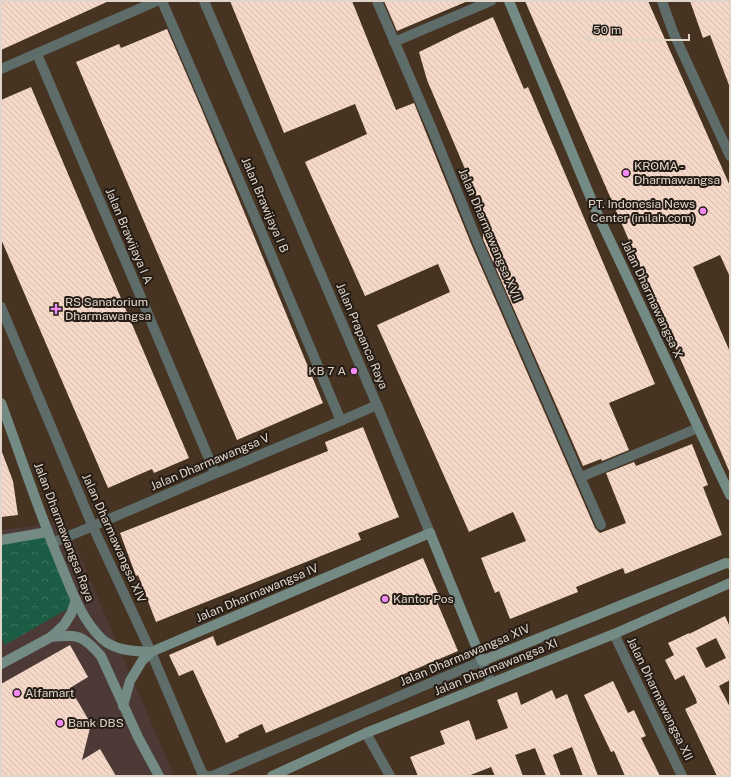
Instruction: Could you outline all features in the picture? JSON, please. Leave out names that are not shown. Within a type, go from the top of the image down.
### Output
[{"type":"street","points":[[1,69],[157,1]]},
{"type":"street","name":"Jalan Brawijaya I B","points":[[162,1],[341,421]]},
{"type":"street","name":"Jalan Prapanca Raya","points":[[204,1],[377,405],[491,683]]},
{"type":"street","name":"Jalan Dharmawangsa XVII","points":[[377,1],[478,243],[601,525]]},
{"type":"street","points":[[394,42],[491,1]]},
{"type":"street","name":"Jalan Dharmawangsa X","points":[[509,1],[597,213],[730,495]]},
{"type":"street","points":[[662,1],[673,32],[730,156]]},
{"type":"street","name":"Jalan Brawijaya I A","points":[[36,54],[215,474]]},
{"type":"street","name":"Jalan Dharmawangsa XIV","points":[[1,307],[93,527],[153,651],[202,773],[208,776]]},
{"type":"street","name":"Jalan Dharmawangsa Raya","points":[[1,403],[52,543],[83,616],[102,639],[116,648],[129,651],[153,651]]},
{"type":"street","name":"Jalan Dharmawangsa V","points":[[52,543],[93,527],[377,405]]},
{"type":"street","points":[[581,477],[698,428]]},
{"type":"street","points":[[1,540],[48,532]]},
{"type":"street","name":"Jalan Dharmawangsa IV","points":[[153,651],[430,533]]},
{"type":"street","name":"Jalan Dharmawangsa XIV","points":[[212,776],[482,661],[712,568],[726,563],[730,564]]},
{"type":"street","name":"Jalan Dharmawangsa XI","points":[[272,776],[366,733],[614,634],[730,583]]},
{"type":"street","points":[[1,664],[51,637],[64,625],[71,614],[76,600]]},
{"type":"street","name":"Jalan Dharmawangsa XII","points":[[614,634],[682,776]]},
{"type":"street","points":[[51,637],[69,635],[82,638],[92,645],[101,656],[138,737],[160,776]]},
{"type":"street","points":[[123,706],[130,681],[135,671],[153,651]]},
{"type":"street","points":[[366,733],[390,776]]},
{"type":"shaded area","points":[[65,521],[174,776],[1,776],[1,530]]},
{"type":"green space","points":[[52,535],[80,602],[5,645],[1,637],[1,541]]},
{"type":"building","points":[[1,1],[109,1],[1,50]]},
{"type":"building","points":[[230,1],[352,1],[396,110],[414,103],[472,246],[595,528],[600,533],[626,523],[606,473],[634,462],[636,466],[692,444],[708,485],[703,487],[722,535],[625,574],[623,568],[576,587],[578,592],[510,619],[499,591],[495,593],[481,558],[526,541],[513,512],[469,532],[377,325],[450,292],[438,264],[365,296],[305,162],[367,134],[355,104],[284,133]]},
{"type":"building","points":[[384,1],[468,1],[397,31]]},
{"type":"building","points":[[525,1],[648,1],[730,186],[730,277],[720,255],[693,267],[730,352],[730,473]]},
{"type":"building","points":[[690,1],[730,1],[730,85],[710,35],[703,38]]},
{"type":"building","points":[[493,17],[524,89],[528,87],[655,384],[609,403],[629,450],[602,461],[601,459],[583,466],[483,239],[483,211],[427,80],[419,52]]},
{"type":"building","points":[[167,29],[323,403],[237,440],[76,62],[119,44],[121,48]]},
{"type":"building","points":[[31,87],[189,458],[154,473],[152,469],[108,488],[1,239],[1,100]]},
{"type":"building","points":[[363,427],[399,517],[358,533],[361,540],[156,622],[138,575],[136,576],[120,533],[328,451],[325,442]]},
{"type":"building","points":[[1,452],[13,481],[18,515],[1,517]]},
{"type":"building","points":[[423,558],[441,600],[437,602],[458,651],[266,733],[262,724],[238,735],[239,737],[226,743],[193,670],[179,676],[169,655],[213,636],[217,646]]},
{"type":"building","points":[[725,616],[730,627],[730,680],[719,686],[730,707],[730,776],[717,776],[685,709],[697,703],[696,699],[684,675],[675,680],[665,660],[674,655],[668,643]],"holes":[[[716,638],[726,658],[706,668],[696,648]]]},
{"type":"building","points":[[70,645],[88,677],[70,688],[91,724],[82,760],[100,749],[116,776],[1,776],[1,684]]},
{"type":"building","points":[[613,681],[628,713],[634,710],[646,736],[641,738],[660,776],[625,776],[614,751],[611,752],[584,695]]},
{"type":"building","points":[[552,690],[556,699],[567,694],[598,776],[583,776],[572,747],[553,755],[561,776],[546,776],[535,748],[515,755],[523,776],[495,776],[491,767],[468,776],[418,776],[410,757],[445,744],[440,731],[469,720],[476,740],[508,728],[497,700],[517,692],[521,705]]},
{"type":"place","name":"KROMA - Dharmawangsa","points":[[626,173]]},
{"type":"place","name":"PT. Indonesia News Center (inilah.com)","points":[[703,211]]},
{"type":"place","name":"RS Sanatorium Dharmawangsa","points":[[56,309]]},
{"type":"place","name":"KB 7 A","points":[[354,371]]},
{"type":"place","name":"Kantor Pos","points":[[385,599]]},
{"type":"place","name":"Alfamart","points":[[17,693]]},
{"type":"place","name":"Bank DBS","points":[[60,723]]}]
